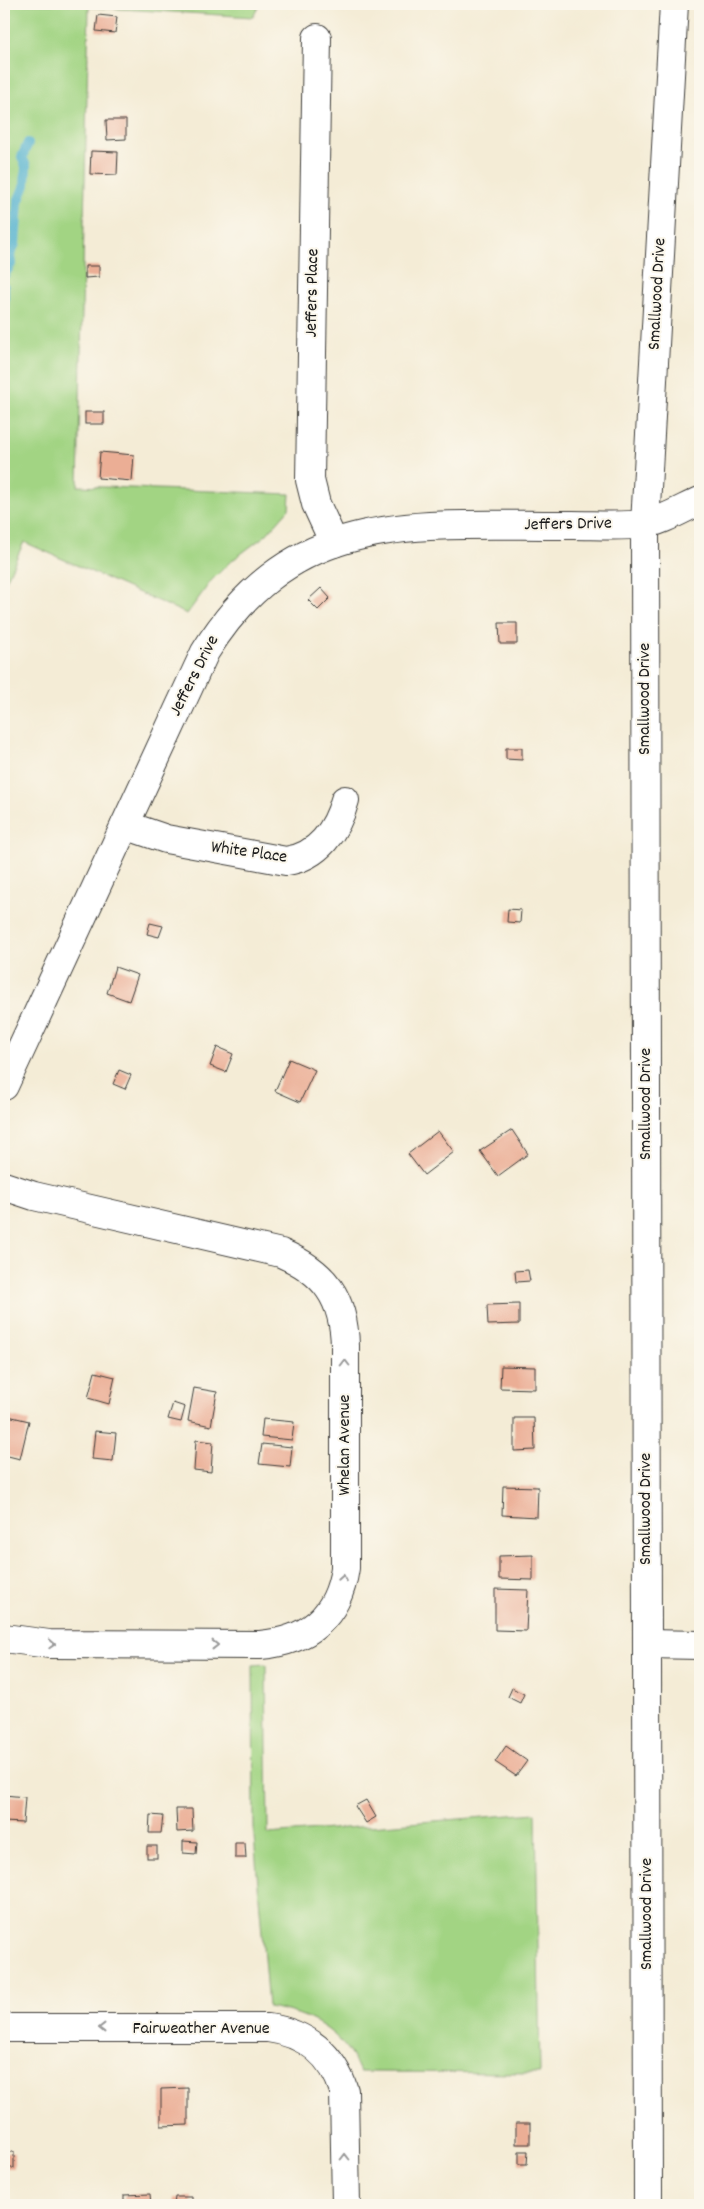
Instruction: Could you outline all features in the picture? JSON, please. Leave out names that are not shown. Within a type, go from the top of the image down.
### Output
[{"type":"street","name":"Smallwood Drive","points":[[648,2205],[645,524],[674,4]]},
{"type":"street","name":"Jeffers Place","points":[[318,38],[310,480],[319,512],[334,543]]},
{"type":"street","points":[[645,524],[700,501]]},
{"type":"street","name":"Jeffers Drive","points":[[4,1086],[205,652],[217,632],[233,612],[273,575],[293,562],[334,543],[375,531],[414,526],[645,524]]},
{"type":"street","name":"White Place","points":[[125,824],[166,839],[286,861],[299,859],[313,852],[324,841],[334,828],[345,800]]},
{"type":"street","name":"Whelan Avenue","points":[[4,1186],[34,1196],[281,1254],[297,1260],[311,1269],[334,1295],[341,1310],[345,1328],[345,1568],[337,1600],[327,1614],[314,1628],[279,1644],[49,1644],[4,1638]]},
{"type":"street","points":[[646,1644],[700,1646]]},
{"type":"street","name":"Fairweather Avenue","points":[[4,2028],[268,2028],[282,2030],[306,2040],[322,2052],[334,2066],[344,2091],[346,2205]]},
{"type":"green space","points":[[4,4],[260,4],[253,17],[89,7],[78,486],[290,494],[289,509],[266,535],[230,562],[211,581],[187,614],[24,542],[4,585]]},
{"type":"green space","points":[[266,1664],[268,1834],[536,1813],[540,2073],[360,2072],[344,2046],[335,2035],[324,2027],[298,2014],[268,2007],[254,1836],[253,1665]]},
{"type":"building","points":[[98,15],[117,17],[115,33],[96,31]]},
{"type":"building","points":[[106,120],[126,120],[126,139],[107,140]]},
{"type":"building","points":[[91,151],[118,152],[117,175],[90,174]]},
{"type":"building","points":[[85,266],[99,266],[99,277],[85,278]]},
{"type":"building","points":[[85,412],[104,412],[104,424],[85,424]]},
{"type":"building","points":[[100,452],[134,455],[132,481],[98,478]]},
{"type":"building","points":[[321,588],[330,598],[318,610],[308,600]]},
{"type":"building","points":[[499,623],[517,623],[517,644],[500,644]]},
{"type":"building","points":[[506,748],[522,748],[522,760],[506,759]]},
{"type":"building","points":[[508,909],[521,910],[520,923],[507,922]]},
{"type":"building","points":[[150,923],[163,926],[159,937],[147,934]]},
{"type":"building","points":[[115,967],[138,975],[129,1001],[107,993]]},
{"type":"building","points":[[217,1047],[233,1054],[226,1072],[210,1066]]},
{"type":"building","points":[[289,1059],[315,1070],[300,1102],[275,1091]]},
{"type":"building","points":[[119,1070],[131,1075],[125,1089],[113,1084]]},
{"type":"building","points":[[512,1130],[528,1154],[498,1176],[480,1151]]},
{"type":"building","points":[[438,1131],[454,1152],[424,1175],[408,1154]]},
{"type":"building","points":[[528,1270],[530,1281],[516,1282],[515,1271]]},
{"type":"building","points":[[519,1304],[519,1324],[488,1325],[487,1305]]},
{"type":"building","points":[[501,1366],[535,1367],[535,1389],[500,1388]]},
{"type":"building","points":[[95,1372],[115,1377],[109,1404],[88,1398]]},
{"type":"building","points":[[194,1388],[217,1392],[211,1426],[188,1421]]},
{"type":"building","points":[[173,1403],[185,1407],[181,1422],[168,1419]]},
{"type":"building","points":[[4,1415],[29,1421],[20,1459],[4,1455]]},
{"type":"building","points":[[514,1418],[534,1418],[535,1450],[514,1451]]},
{"type":"building","points":[[263,1419],[294,1422],[292,1440],[261,1437]]},
{"type":"building","points":[[95,1431],[116,1433],[113,1461],[92,1459]]},
{"type":"building","points":[[196,1440],[213,1442],[211,1472],[194,1470]]},
{"type":"building","points":[[262,1444],[292,1447],[290,1467],[259,1464]]},
{"type":"building","points":[[503,1486],[538,1487],[537,1517],[502,1515]]},
{"type":"building","points":[[533,1555],[533,1580],[499,1579],[499,1556]]},
{"type":"building","points":[[495,1589],[528,1590],[526,1631],[495,1630]]},
{"type":"building","points":[[512,1688],[524,1694],[520,1703],[508,1697]]},
{"type":"building","points":[[506,1746],[527,1761],[516,1776],[495,1762]]},
{"type":"building","points":[[4,1795],[25,1797],[23,1823],[4,1822]]},
{"type":"building","points":[[366,1800],[376,1817],[366,1823],[355,1806]]},
{"type":"building","points":[[176,1809],[192,1809],[193,1831],[177,1832]]},
{"type":"building","points":[[150,1815],[163,1816],[161,1833],[149,1833]]},
{"type":"building","points":[[183,1841],[197,1842],[196,1854],[183,1853]]},
{"type":"building","points":[[235,1843],[245,1843],[246,1858],[235,1858]]},
{"type":"building","points":[[147,1846],[157,1846],[157,1858],[147,1858]]},
{"type":"building","points":[[188,2088],[188,2125],[161,2126],[161,2089]]},
{"type":"building","points":[[516,2123],[530,2123],[530,2144],[516,2144]]},
{"type":"building","points":[[519,2151],[528,2151],[527,2164],[519,2164]]},
{"type":"building","points":[[4,2152],[14,2152],[14,2168],[4,2168]]},
{"type":"building","points":[[150,2194],[151,2205],[124,2205],[124,2195]]},
{"type":"building","points":[[175,2197],[192,2197],[192,2205],[174,2205]]},
{"type":"waterway","points":[[4,275],[11,264],[10,254],[15,244],[18,202],[25,185],[26,166],[22,157],[28,143]]},
{"type":"waterway","points":[[4,287],[4,307]]}]
